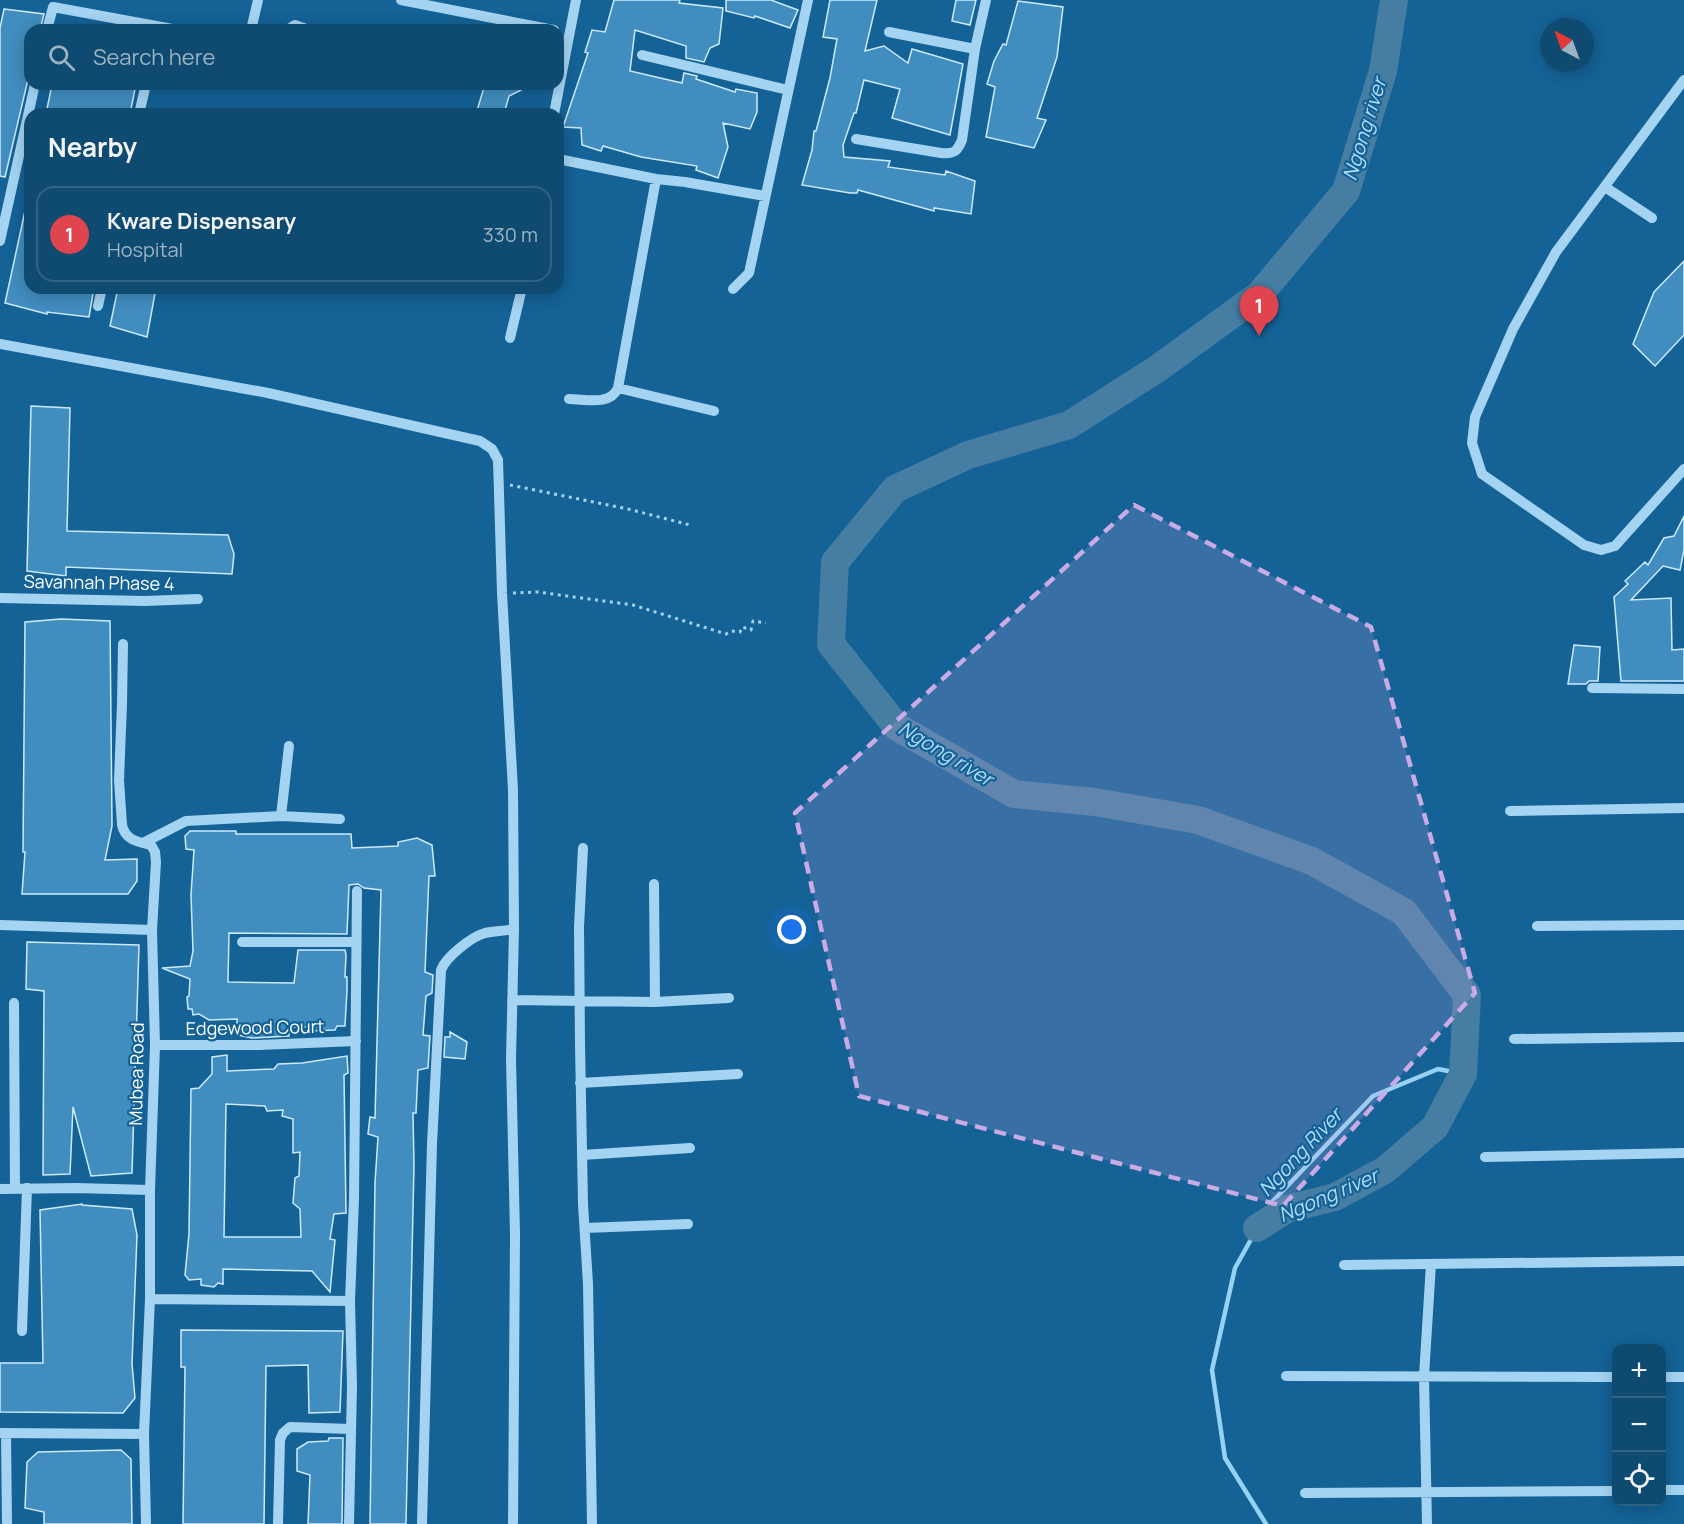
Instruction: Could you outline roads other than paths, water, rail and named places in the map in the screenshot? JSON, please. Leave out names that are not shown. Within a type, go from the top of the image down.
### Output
[{"type":"street","points":[[252,24],[258,0]]},
{"type":"street","points":[[401,0],[525,24]]},
{"type":"street","points":[[564,63],[576,0]]},
{"type":"street","points":[[733,290],[749,273],[808,0]]},
{"type":"street","points":[[856,139],[941,153],[953,154],[958,150],[962,140],[975,49],[986,0]]},
{"type":"street","points":[[49,24],[53,7],[138,24]]},
{"type":"street","points":[[564,32],[570,33]]},
{"type":"street","points":[[889,32],[975,49]]},
{"type":"street","points":[[642,55],[788,90]]},
{"type":"street","points":[[1684,80],[1556,252],[1513,329],[1474,417],[1472,442],[1482,474],[1584,545],[1601,550],[1615,546],[1684,469]]},
{"type":"street","points":[[30,108],[34,90]]},
{"type":"street","points":[[140,108],[145,90]]},
{"type":"street","points":[[555,108],[559,90]]},
{"type":"street","points":[[0,241],[24,133]]},
{"type":"street","points":[[564,160],[656,179],[765,196]]},
{"type":"street","points":[[569,399],[605,400],[615,395],[618,388],[656,179]]},
{"type":"street","points":[[1605,187],[1652,218]]},
{"type":"street","points":[[98,306],[101,294]]},
{"type":"street","points":[[510,338],[521,294]]},
{"type":"street","points":[[0,344],[268,393],[480,441],[492,449],[498,460],[502,593],[512,749],[514,929],[511,1059],[515,1234],[513,1524]]},
{"type":"street","points":[[618,388],[714,411]]},
{"type":"street","name":"Savannah Phase 4","points":[[0,598],[145,601],[198,599]]},
{"type":"street","name":"Mubea Road","points":[[123,644],[119,780],[122,825],[123,831],[130,838],[151,845],[155,852],[152,930],[155,1044],[150,1190],[150,1299],[144,1434],[146,1524]]},
{"type":"street","points":[[1593,688],[1684,689]]},
{"type":"street","points":[[280,816],[289,746]]},
{"type":"street","points":[[1510,811],[1684,808]]},
{"type":"street","points":[[143,843],[186,821],[280,816],[340,819]]},
{"type":"street","points":[[583,848],[579,927],[580,1083],[592,1524]]},
{"type":"street","points":[[654,884],[655,1002]]},
{"type":"street","points":[[350,1524],[350,1301],[357,891]]},
{"type":"street","points":[[0,925],[152,930]]},
{"type":"street","points":[[1537,926],[1684,925]]},
{"type":"street","points":[[422,1524],[432,1144],[441,970],[450,956],[477,936],[514,929]]},
{"type":"street","points":[[242,942],[356,942]]},
{"type":"street","points":[[512,1000],[655,1002],[729,998]]},
{"type":"street","points":[[14,1003],[15,1189]]},
{"type":"street","points":[[1514,1039],[1684,1037]]},
{"type":"street","name":"Edgewood Court","points":[[155,1044],[260,1045],[356,1041]]},
{"type":"street","points":[[580,1083],[738,1074]]},
{"type":"street","points":[[582,1155],[690,1148]]},
{"type":"street","points":[[1485,1157],[1684,1153]]},
{"type":"street","points":[[22,1331],[27,1188]]},
{"type":"street","points":[[0,1189],[150,1190]]},
{"type":"street","points":[[585,1228],[688,1224]]},
{"type":"street","points":[[1344,1265],[1684,1261]]},
{"type":"street","points":[[1426,1524],[1424,1376],[1431,1264]]},
{"type":"street","points":[[150,1299],[350,1301]]},
{"type":"street","points":[[1286,1376],[1612,1377]]},
{"type":"street","points":[[1666,1377],[1684,1377]]},
{"type":"street","points":[[278,1524],[280,1440],[283,1433],[293,1427],[351,1429]]},
{"type":"street","points":[[7,1524],[3,1433],[144,1434]]},
{"type":"street","points":[[1666,1490],[1684,1490]]},
{"type":"street","points":[[1305,1493],[1612,1491]]},
{"type":"waterway","name":"Ngong river","points":[[1257,1228],[1287,1209],[1335,1197],[1385,1170],[1435,1127],[1463,1074],[1467,995],[1404,912],[1312,861],[1198,820],[1095,802],[1014,794],[897,727],[831,644],[835,562],[895,489],[968,455],[1069,425],[1157,369],[1260,294],[1346,191],[1383,71],[1394,0]]},
{"type":"waterway","name":"Ngong River","points":[[1266,1524],[1225,1458],[1212,1370],[1235,1268],[1272,1202],[1373,1096],[1438,1069],[1463,1074]]},
{"type":"place","name":"Kware Dispensary","points":[[1259,336]]}]
